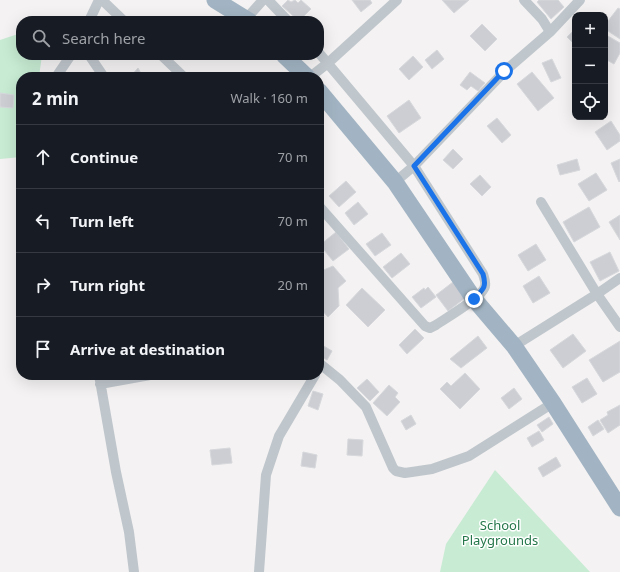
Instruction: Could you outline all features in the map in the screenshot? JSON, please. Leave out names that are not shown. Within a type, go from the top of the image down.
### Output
[{"type":"highway","points":[[215,0],[241,16]]},
{"type":"highway","points":[[290,60],[303,72]]},
{"type":"highway","points":[[324,96],[395,182],[474,299],[514,346],[620,508]]},
{"type":"street","points":[[92,16],[100,0],[118,16]]},
{"type":"street","points":[[250,16],[263,0]]},
{"type":"street","points":[[268,0],[283,16]]},
{"type":"street","points":[[316,72],[328,63],[397,0]]},
{"type":"street","points":[[524,0],[542,19],[550,32]]},
{"type":"street","points":[[395,182],[414,166],[504,71],[550,32],[580,0]]},
{"type":"street","points":[[324,59],[414,166],[483,274],[485,288],[474,299],[436,326],[430,328],[425,326],[324,212]]},
{"type":"street","points":[[59,72],[68,60]]},
{"type":"street","points":[[92,60],[101,72]]},
{"type":"street","points":[[166,60],[179,72]]},
{"type":"street","points":[[541,202],[597,294],[620,328]]},
{"type":"street","points":[[514,346],[620,278]]},
{"type":"street","points":[[324,368],[340,380],[366,407],[392,468],[396,472],[405,473],[432,469],[469,456],[552,403]]},
{"type":"street","points":[[99,380],[116,472],[129,532],[134,572]]},
{"type":"street","points":[[259,572],[266,475],[279,436],[312,380]]},
{"type":"green space","points":[[16,35],[16,60],[41,60],[40,72],[16,72],[16,157],[0,159],[0,40]]},
{"type":"green space","name":"School Playgrounds","points":[[495,470],[590,572],[440,572],[446,544]]},
{"type":"building","points":[[288,0],[291,2],[295,0],[298,3],[301,0],[311,9],[304,16],[293,16],[282,6]]},
{"type":"building","points":[[352,0],[370,0],[372,3],[361,12]]},
{"type":"building","points":[[442,0],[469,0],[454,13]]},
{"type":"building","points":[[539,0],[558,0],[564,7],[551,19],[537,2]]},
{"type":"building","points":[[618,8],[620,9],[620,39],[608,31],[608,21]]},
{"type":"building","points":[[482,24],[497,39],[485,51],[470,36]]},
{"type":"building","points":[[572,32],[572,42],[567,37]]},
{"type":"building","points":[[608,36],[620,43],[620,53],[614,64],[608,61]]},
{"type":"building","points":[[437,50],[444,59],[432,69],[425,60]]},
{"type":"building","points":[[413,56],[423,67],[409,80],[399,69]]},
{"type":"building","points":[[552,59],[561,78],[551,82],[542,63]]},
{"type":"building","points":[[138,68],[140,72],[134,72]]},
{"type":"building","points":[[470,72],[485,83],[478,91],[471,86],[467,90],[460,85]]},
{"type":"building","points":[[532,72],[554,98],[538,111],[517,84]]},
{"type":"building","points":[[0,93],[14,95],[13,108],[0,107]]},
{"type":"building","points":[[409,100],[421,118],[399,133],[387,116]]},
{"type":"building","points":[[497,118],[511,135],[502,143],[487,126]]},
{"type":"building","points":[[611,121],[620,135],[620,141],[607,150],[595,132]]},
{"type":"building","points":[[453,149],[463,159],[453,169],[443,160]]},
{"type":"building","points":[[577,159],[580,170],[560,175],[557,165]]},
{"type":"building","points":[[620,159],[620,181],[619,182],[611,163]]},
{"type":"building","points":[[596,173],[607,190],[589,201],[578,184]]},
{"type":"building","points":[[480,175],[491,187],[482,196],[470,184]]},
{"type":"building","points":[[346,181],[356,192],[339,207],[329,196]]},
{"type":"building","points":[[358,202],[368,214],[354,225],[345,213]]},
{"type":"building","points":[[589,207],[600,227],[574,242],[563,222]]},
{"type":"building","points":[[620,215],[620,240],[609,222]]},
{"type":"building","points":[[336,232],[349,249],[333,261],[324,250],[324,242]]},
{"type":"building","points":[[382,233],[391,245],[375,256],[366,244]]},
{"type":"building","points":[[536,244],[546,260],[528,271],[518,255]]},
{"type":"building","points":[[610,252],[619,271],[600,281],[590,262]]},
{"type":"building","points":[[401,253],[410,264],[392,278],[383,267]]},
{"type":"building","points":[[333,266],[346,281],[338,288],[339,306],[328,317],[324,313],[324,270]]},
{"type":"building","points":[[539,276],[550,293],[533,303],[523,286]]},
{"type":"building","points":[[453,282],[465,298],[448,311],[436,295]]},
{"type":"building","points":[[428,287],[436,297],[421,308],[412,297],[424,288],[425,290]]},
{"type":"building","points":[[362,288],[385,310],[368,327],[346,305]]},
{"type":"building","points":[[415,329],[424,338],[407,354],[399,345]]},
{"type":"building","points":[[573,334],[586,351],[563,368],[550,350]]},
{"type":"building","points":[[478,336],[487,348],[461,368],[450,359]]},
{"type":"building","points":[[620,341],[620,372],[603,382],[589,360]]},
{"type":"building","points":[[324,346],[332,351],[327,360],[324,358]]},
{"type":"building","points":[[465,373],[480,389],[460,409],[440,389],[447,382],[451,386]]},
{"type":"building","points":[[587,378],[597,394],[582,403],[572,387]]},
{"type":"building","points":[[367,379],[379,392],[370,401],[357,388]]},
{"type":"building","points":[[389,385],[398,393],[395,397],[400,402],[387,416],[373,403]]},
{"type":"building","points":[[514,388],[522,399],[509,409],[501,398]]},
{"type":"building","points":[[313,391],[323,394],[318,410],[308,406]]},
{"type":"building","points":[[620,405],[620,425],[608,433],[600,420],[608,415],[607,412]]},
{"type":"building","points":[[411,415],[416,424],[406,430],[401,421]]},
{"type":"building","points":[[549,417],[553,424],[542,432],[537,425]]},
{"type":"building","points":[[598,420],[604,429],[593,436],[588,427]]},
{"type":"building","points":[[539,431],[544,440],[532,447],[527,438]]},
{"type":"building","points":[[348,439],[363,440],[362,456],[347,455]]},
{"type":"building","points":[[230,448],[232,463],[212,465],[210,450]]},
{"type":"building","points":[[303,452],[317,455],[315,468],[301,466]]},
{"type":"building","points":[[556,457],[561,466],[543,477],[538,468]]},
{"type":"route","points":[[474,299],[485,288],[483,274],[414,166],[504,71]]}]
